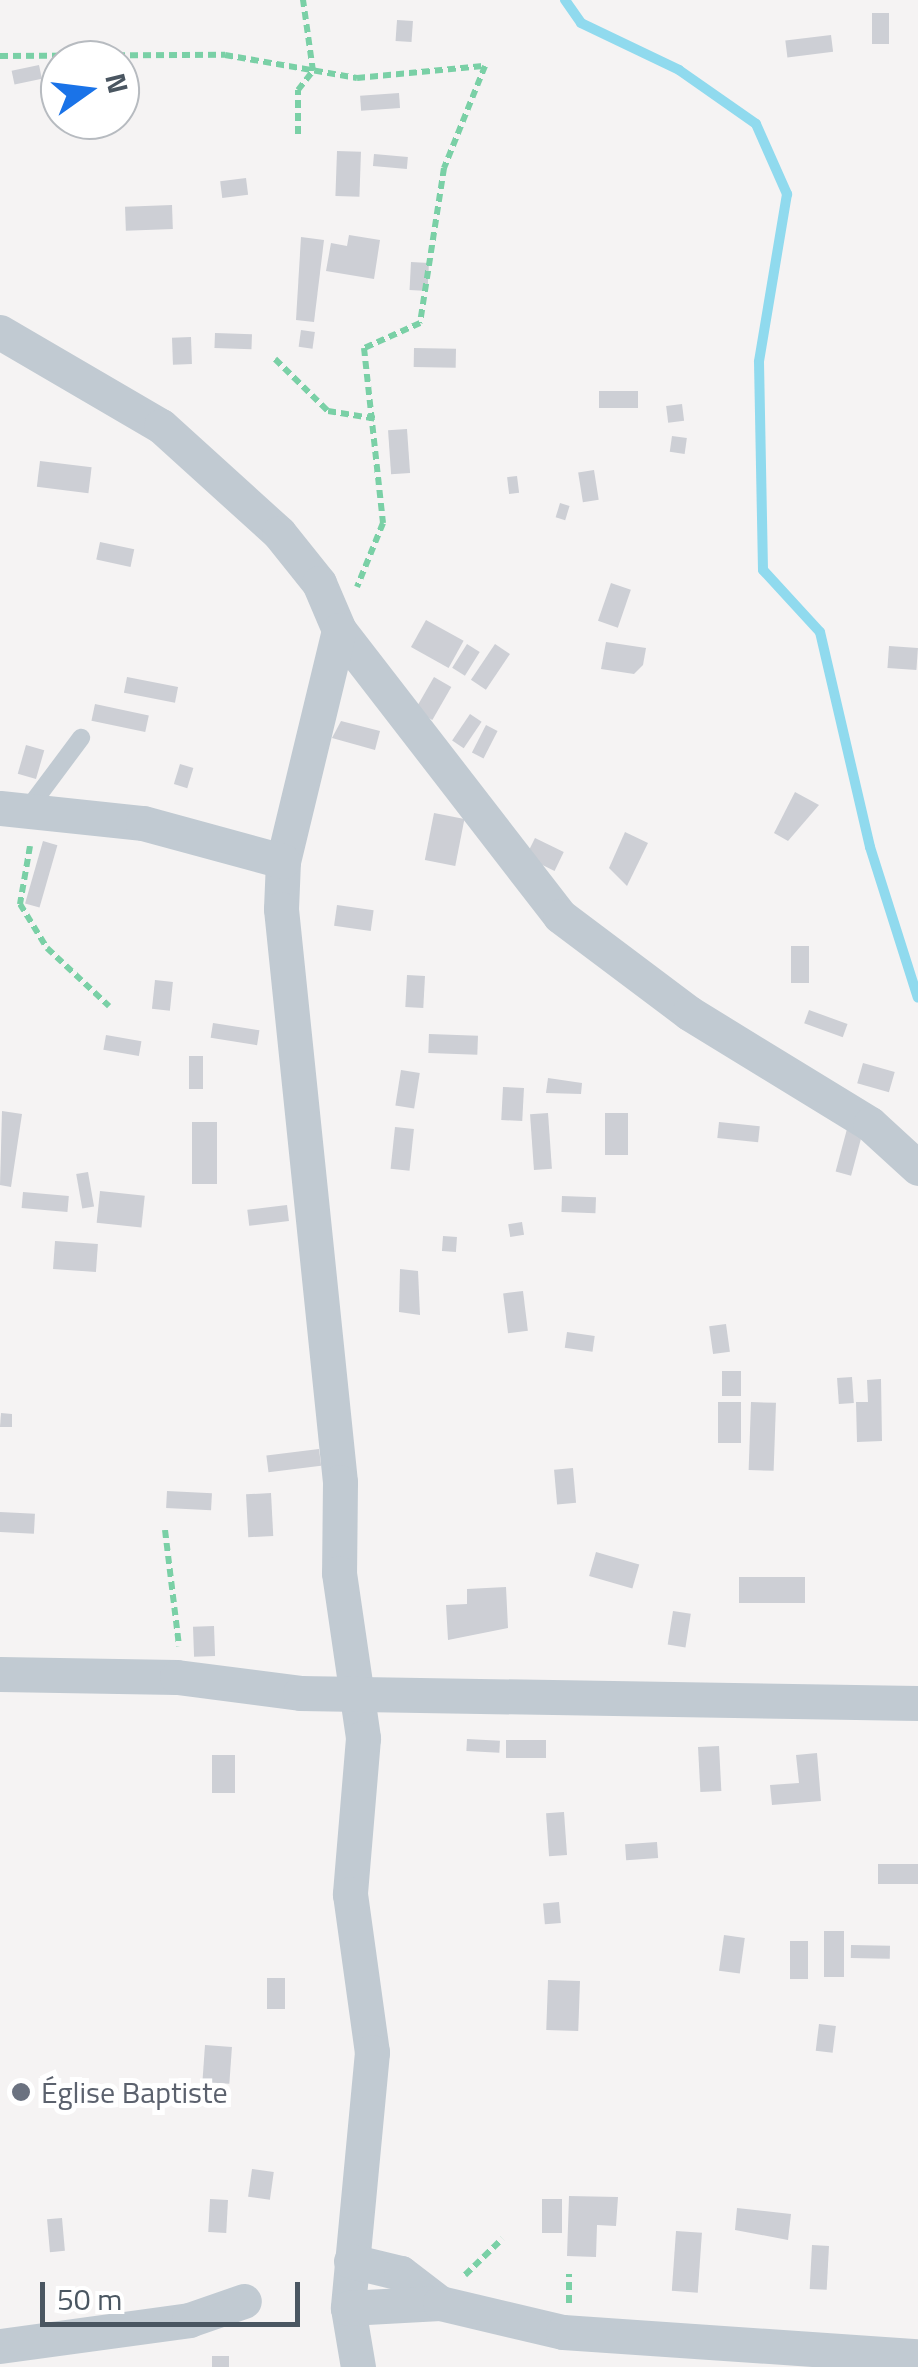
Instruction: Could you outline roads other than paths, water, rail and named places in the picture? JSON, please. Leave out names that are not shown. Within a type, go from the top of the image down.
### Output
[{"type":"street","points":[[0,332],[112,394],[216,472],[319,583],[339,630],[560,916],[690,1012],[870,1124],[918,1168]]},
{"type":"street","points":[[339,630],[283,862],[298,1139],[365,1778],[350,1894],[372,2052],[348,2308],[358,2367]]},
{"type":"street","points":[[14,808],[143,823],[283,862]]},
{"type":"street","points":[[0,1674],[177,1677],[357,1692],[918,1703]]},
{"type":"street","points":[[351,2261],[401,2273],[440,2303]]},
{"type":"street","points":[[0,2346],[190,2320],[244,2301]]},
{"type":"street","points":[[348,2308],[440,2303],[563,2332],[918,2356]]},
{"type":"lane","points":[[14,808],[80,738]]},
{"type":"waterway","points":[[565,0],[581,23],[679,70],[756,124],[787,194],[759,362],[763,570],[820,632],[870,847],[918,998]]},
{"type":"place","name":"Église Baptiste","points":[[21,2092]]}]
